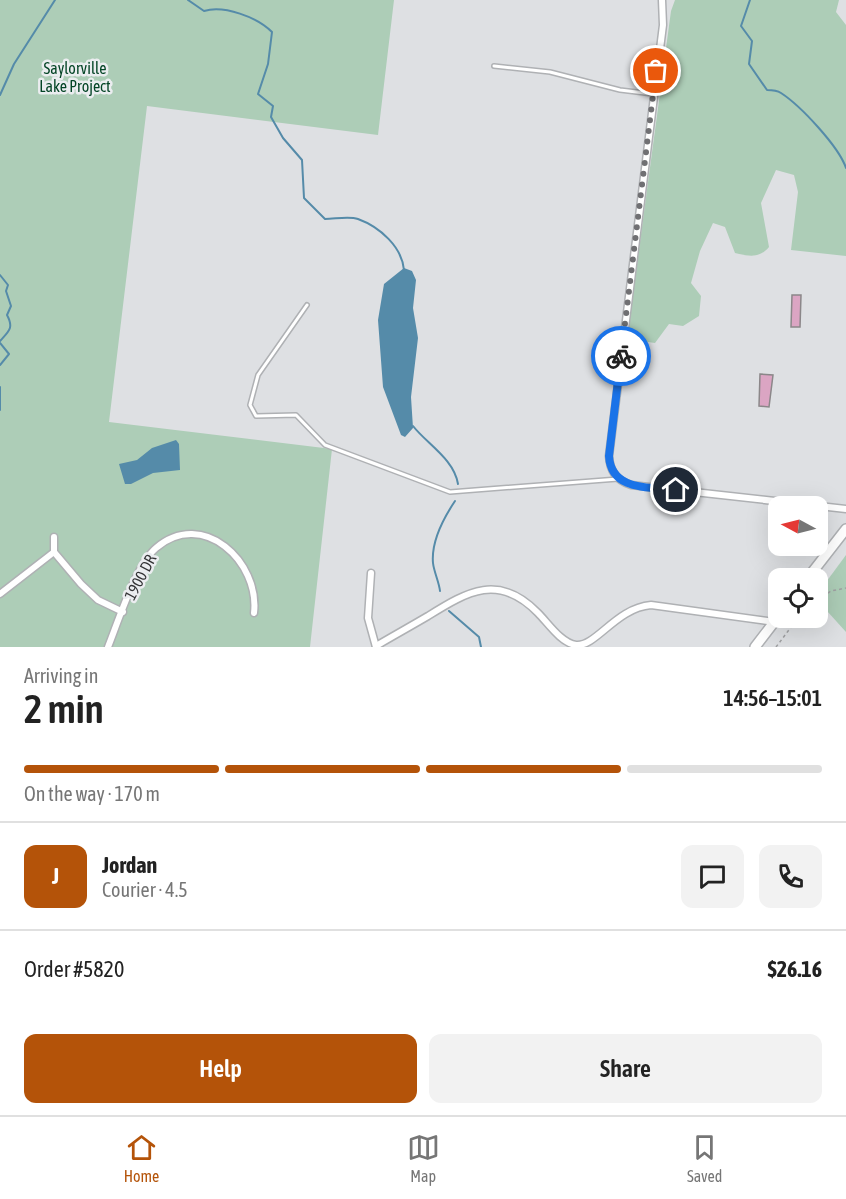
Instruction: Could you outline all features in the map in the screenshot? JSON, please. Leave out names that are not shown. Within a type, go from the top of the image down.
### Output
[{"type":"main road","points":[[816,568],[846,529]]},
{"type":"main road","points":[[755,647],[770,628]]},
{"type":"street","points":[[662,0],[663,25],[609,456],[611,469],[618,479],[631,485],[846,509]]},
{"type":"street","name":"1900 DR","points":[[108,647],[141,567],[155,549],[175,538],[197,535],[219,541],[235,554],[256,598],[255,613]]},
{"type":"street","points":[[54,537],[54,552],[98,600],[123,612]]},
{"type":"street","points":[[0,594],[54,552]]},
{"type":"street","points":[[371,573],[368,618],[376,646],[459,596],[488,589],[501,590],[520,597],[563,639],[576,645],[592,641],[617,617],[638,606],[651,605],[768,618]]},
{"type":"lane","points":[[494,66],[550,72],[620,90],[653,94]]},
{"type":"lane","points":[[307,305],[258,375],[250,405],[256,416],[296,415],[325,445],[450,492],[618,479]]},
{"type":"path","points":[[828,593],[846,588]]},
{"type":"path","points":[[776,647],[790,628]]},
{"type":"green space","name":"Saylorville Lake Project","points":[[0,0],[394,0],[378,135],[147,106],[109,422],[332,449],[310,647],[0,647]]},
{"type":"green space","points":[[675,0],[839,0],[836,12],[846,25],[846,256],[791,250],[798,192],[794,175],[776,170],[761,203],[769,247],[757,255],[735,253],[725,227],[713,223],[700,251],[691,283],[701,296],[699,316],[683,326],[669,324],[655,343],[627,339],[671,11]]},
{"type":"green space","points":[[846,555],[846,632],[828,612],[828,579]]},
{"type":"water","points":[[404,268],[412,271],[416,280],[413,308],[418,338],[411,397],[413,428],[405,437],[401,435],[383,387],[378,320],[384,284]]},
{"type":"water","points":[[176,440],[179,444],[180,470],[153,473],[131,484],[125,484],[119,464],[137,460],[152,448]]},
{"type":"building","points":[[792,295],[801,295],[800,327],[791,327]]},
{"type":"building","points":[[760,374],[773,375],[769,407],[759,406]]},
{"type":"waterway","points":[[0,95],[14,64],[55,0]]},
{"type":"waterway","points":[[188,0],[204,11],[230,11],[249,17],[272,32],[268,64],[258,94],[273,106],[271,117],[283,138],[302,160],[304,198],[325,219],[354,218],[374,227],[399,253],[404,270]]},
{"type":"waterway","points":[[750,0],[741,26],[752,41],[749,64],[767,90],[781,93],[809,117],[836,149],[846,168]]},
{"type":"waterway","points":[[0,275],[8,285],[6,291],[11,306],[7,315],[10,329],[0,341]]},
{"type":"waterway","points":[[0,343],[9,354],[0,365]]},
{"type":"waterway","points":[[0,387],[0,410]]},
{"type":"waterway","points":[[413,426],[446,459],[458,484]]},
{"type":"waterway","points":[[440,591],[433,563],[434,547],[442,523],[455,501]]},
{"type":"waterway","points":[[449,611],[479,637],[481,647]]},
{"type":"way so far","points":[[621,356],[656,71]]},
{"type":"route","points":[[621,356],[609,456],[611,469],[623,483],[676,490]]}]
